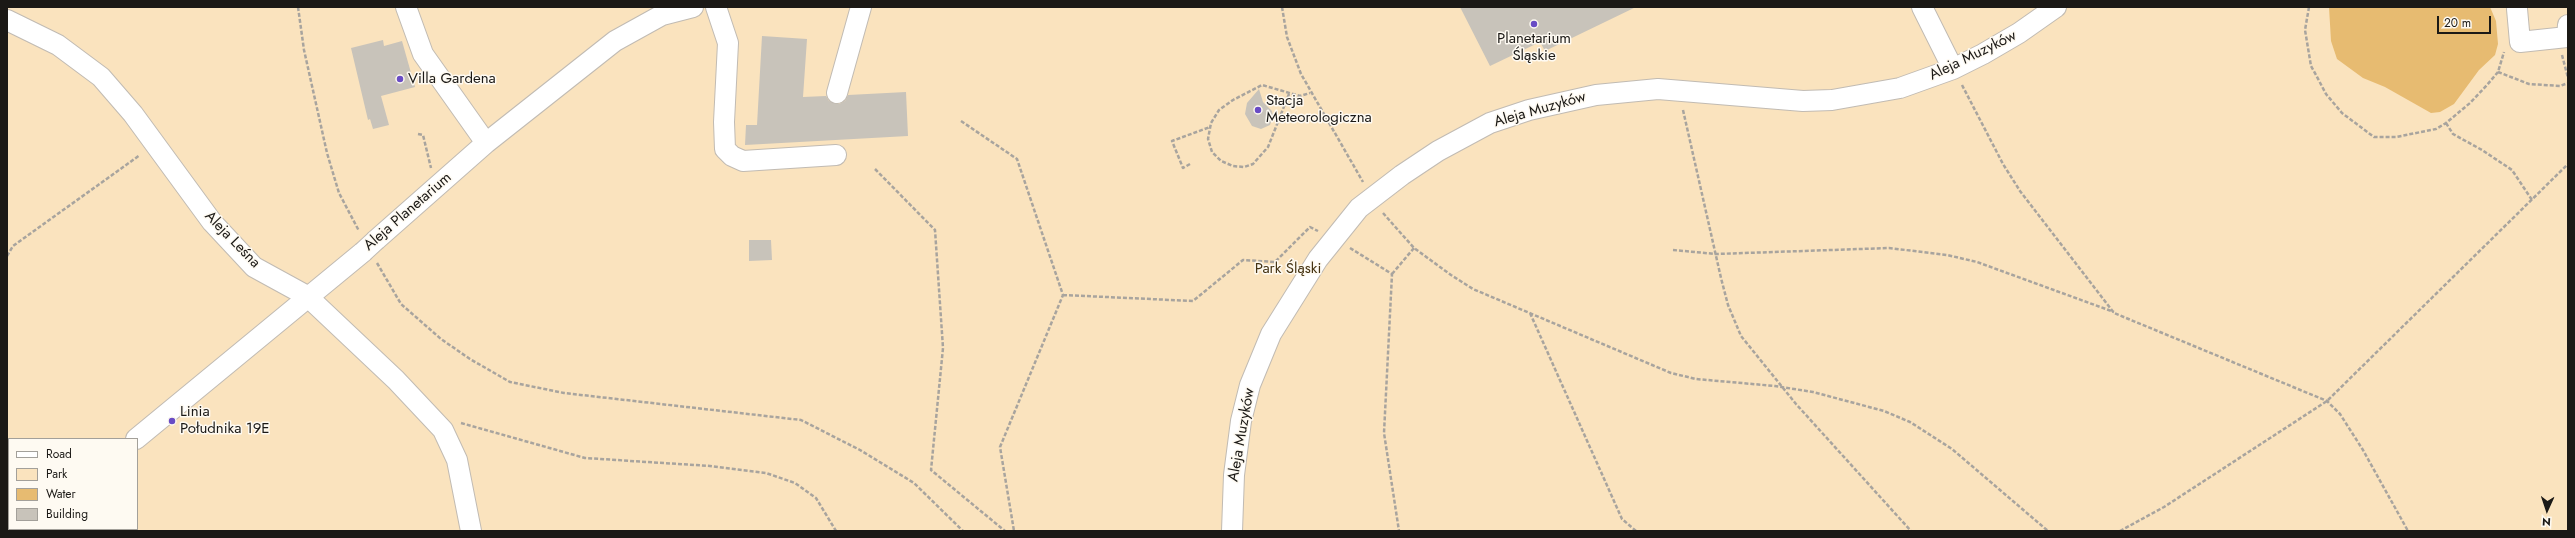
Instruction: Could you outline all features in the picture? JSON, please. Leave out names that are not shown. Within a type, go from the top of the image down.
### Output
[{"type":"street","points":[[406,7],[423,54],[486,143]]},
{"type":"street","name":"Aleja Planetarium","points":[[137,438],[438,187],[486,143],[615,41],[662,15],[693,7]]},
{"type":"street","points":[[716,7],[728,43],[724,122],[725,149],[732,156],[743,161],[836,155]]},
{"type":"street","points":[[838,93],[861,7]]},
{"type":"street","points":[[1922,7],[1953,69]]},
{"type":"street","name":"Aleja Muzyków","points":[[1232,531],[1237,453],[1250,385],[1271,334],[1301,284],[1334,238],[1359,208],[1438,151],[1490,123],[1543,106],[1596,95],[1658,89],[1789,101],[1832,100],[1900,88],[1953,69],[2019,33],[2056,7]]},
{"type":"street","points":[[2517,9],[2520,42],[2567,37],[2568,25]]},
{"type":"street","name":"Aleja Leśna","points":[[7,20],[58,45],[101,77],[133,114],[212,222],[254,267],[307,296],[396,380],[443,430],[457,460],[471,531]]},
{"type":"path","points":[[298,7],[304,50],[327,152],[339,193],[401,304],[441,338],[470,360],[510,382],[564,393],[801,420],[860,450],[914,483],[963,531]]},
{"type":"path","points":[[1282,7],[1292,54],[1310,93],[1372,198],[1414,248],[1451,275],[1473,289],[1671,373],[1696,379],[1784,388],[1832,396],[1870,408],[1925,429],[1952,449],[2048,531]]},
{"type":"path","points":[[2309,7],[2305,30],[2311,66],[2326,94],[2350,120],[2374,137],[2384,139],[2436,128],[2446,123],[2470,103],[2498,72],[2501,64]]},
{"type":"path","points":[[2563,60],[2568,78]]},
{"type":"path","points":[[1953,69],[2003,164],[2020,191],[2114,313]]},
{"type":"path","points":[[2498,72],[2529,84],[2560,86],[2568,83]]},
{"type":"path","points":[[1289,94],[1268,148],[1253,164],[1244,167],[1233,166],[1221,161],[1212,152],[1208,139],[1210,126],[1219,110],[1262,85],[1300,96],[1310,93]]},
{"type":"path","points":[[1679,90],[1728,305],[1741,336],[1784,388],[1911,531]]},
{"type":"path","points":[[961,121],[1017,159],[1064,295],[1000,447],[1014,531]]},
{"type":"path","points":[[2446,123],[2453,134],[2512,170],[2532,200]]},
{"type":"path","points":[[1190,164],[1183,168],[1172,141],[1210,126]]},
{"type":"path","points":[[418,134],[423,135],[427,156],[438,187]]},
{"type":"path","points":[[7,256],[12,246],[155,145]]},
{"type":"path","points":[[2120,531],[2164,507],[2328,401],[2568,164]]},
{"type":"path","points":[[875,169],[935,230],[943,348],[931,470],[1004,531]]},
{"type":"path","points":[[1064,295],[1193,301],[1243,260],[1275,262],[1310,227],[1334,238],[1392,274]]},
{"type":"path","points":[[1399,531],[1384,433],[1392,274],[1414,248]]},
{"type":"path","points":[[1673,250],[1716,254],[1889,248],[1947,255],[1977,262],[2114,313],[2328,401],[2340,414],[2363,450],[2408,531]]},
{"type":"path","points":[[1530,313],[1622,519],[1636,531]]},
{"type":"path","points":[[443,430],[457,422],[585,458],[710,466],[766,473],[795,483],[816,498],[836,531]]},
{"type":"green space","name":"Park Śląski","points":[[7,7],[2568,7],[2568,531],[7,531]]},
{"type":"water","points":[[2329,7],[2490,7],[2496,21],[2498,44],[2495,55],[2479,70],[2454,104],[2440,112],[2431,113],[2385,87],[2363,78],[2337,59],[2331,41]]},
{"type":"building","name":"Planetarium Śląskie","points":[[1460,7],[1636,7],[1545,51],[1540,42],[1490,66]]},
{"type":"building","points":[[762,36],[807,39],[803,97],[826,96],[829,101],[839,104],[845,101],[848,95],[906,92],[908,136],[745,145],[746,125],[757,125]]},
{"type":"building","points":[[383,40],[384,46],[402,41],[415,87],[381,96],[389,125],[373,129],[370,119],[368,120],[351,48]]},
{"type":"building","name":"Stacja Meteorologiczna","points":[[1259,89],[1263,102],[1272,111],[1273,116],[1270,125],[1261,129],[1252,126],[1245,114],[1247,103]]},
{"type":"building","points":[[749,240],[771,240],[772,260],[749,261]]},
{"type":"place","name":"Planetarium Śląskie","points":[[1534,24]]},
{"type":"place","name":"Villa Gardena","points":[[400,79]]},
{"type":"place","name":"Stacja Meteorologiczna","points":[[1258,110]]},
{"type":"place","name":"Linia Południka 19E","points":[[172,421]]}]
